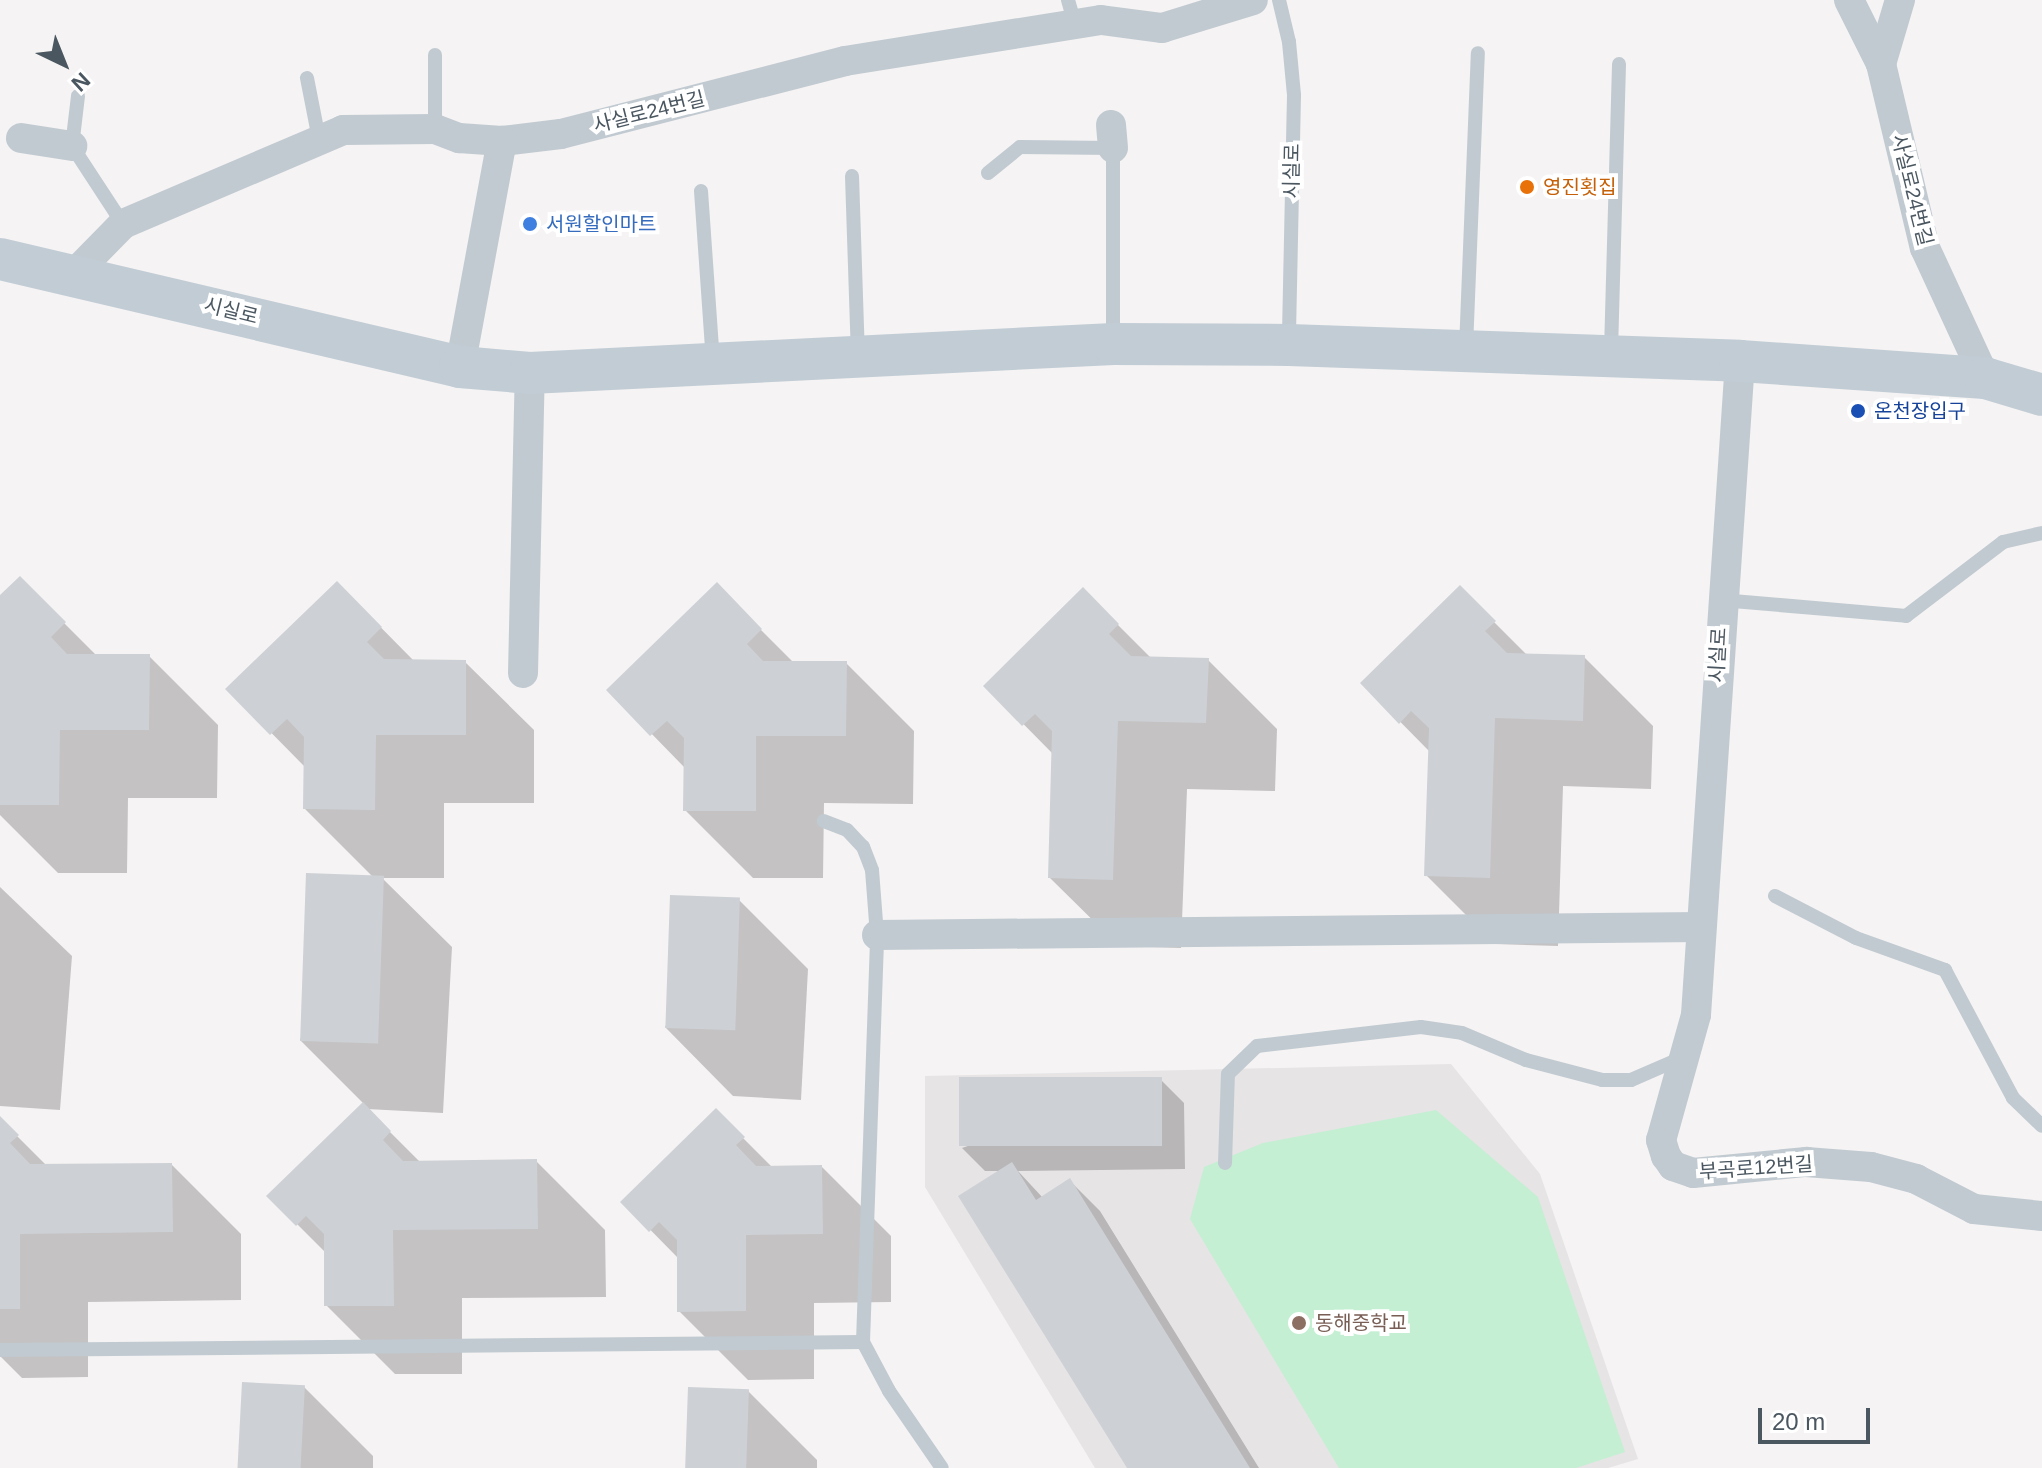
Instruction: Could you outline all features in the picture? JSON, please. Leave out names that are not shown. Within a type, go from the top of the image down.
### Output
[{"type":"main road","name":"시실로","points":[[0,259],[75,273],[460,367],[530,373],[859,354],[1113,344],[1289,345],[1466,348],[1740,361],[1985,378],[2042,395]]},
{"type":"street","name":"사실로24번길","points":[[75,273],[123,224],[343,130],[435,129],[459,138],[502,141],[627,119],[845,61],[1072,12],[1101,20],[1162,28],[1253,0]]},
{"type":"street","name":"사실로24번길","points":[[1849,0],[1881,64],[1925,248],[1985,378]]},
{"type":"street","points":[[1881,64],[1900,0]]},
{"type":"street","points":[[21,138],[72,146]]},
{"type":"street","points":[[460,367],[502,141]]},
{"type":"street","points":[[1721,600],[1740,361]]},
{"type":"street","points":[[523,673],[530,373]]},
{"type":"street","name":"시실로","points":[[1685,1056],[1696,1015],[1721,600]]},
{"type":"street","points":[[877,935],[1701,927]]},
{"type":"street","name":"부곡로12번길","points":[[1685,1056],[1661,1140],[1673,1166],[1693,1173],[1806,1162],[1871,1167],[1916,1179],[1974,1209],[2042,1216]]},
{"type":"lane","name":"시실로","points":[[1279,0],[1294,95],[1289,345]]},
{"type":"lane","points":[[1466,348],[1478,53]]},
{"type":"lane","points":[[435,55],[435,129]]},
{"type":"lane","points":[[1611,356],[1619,64]]},
{"type":"lane","points":[[307,78],[319,139]]},
{"type":"lane","points":[[78,96],[72,146],[123,224]]},
{"type":"lane","points":[[988,173],[1020,147],[1112,136],[1113,344]]},
{"type":"lane","points":[[852,176],[859,354]]},
{"type":"lane","points":[[701,191],[713,362]]},
{"type":"lane","name":"시실로","points":[[1721,600],[1906,616],[2003,542],[2042,533]]},
{"type":"lane","points":[[824,821],[847,830],[863,847],[872,870],[877,935],[863,1342],[889,1391],[942,1468]]},
{"type":"lane","points":[[1775,896],[1856,938],[1945,970],[2013,1098],[2042,1126]]},
{"type":"lane","points":[[1225,1163],[1228,1074],[1257,1046],[1421,1027],[1462,1033],[1526,1060],[1602,1080],[1631,1080],[1685,1056]]},
{"type":"lane","points":[[0,1350],[863,1342]]},
{"type":"shaded area","name":"동해중학교","points":[[1451,1064],[1540,1174],[1638,1459],[1608,1468],[1095,1468],[925,1187],[925,1076]]},
{"type":"green space","points":[[1436,1110],[1538,1197],[1625,1452],[1576,1468],[1339,1468],[1190,1219],[1204,1167],[1263,1143]]},
{"type":"building","points":[[20,576],[66,622],[51,637],[67,654],[150,654],[149,730],[60,730],[59,805],[0,805],[0,595]]},
{"type":"building","points":[[337,581],[382,627],[367,642],[384,659],[466,660],[466,735],[376,735],[375,810],[303,809],[304,737],[287,719],[270,735],[225,689]]},
{"type":"building","points":[[717,582],[762,629],[747,644],[763,661],[847,661],[846,736],[756,736],[756,811],[683,811],[684,738],[667,721],[650,736],[606,690]]},
{"type":"building","points":[[1460,585],[1496,621],[1485,631],[1507,653],[1585,655],[1583,721],[1495,718],[1490,878],[1424,876],[1429,728],[1411,711],[1399,724],[1360,683]]},
{"type":"building","points":[[1083,587],[1119,624],[1109,634],[1131,656],[1209,658],[1206,723],[1118,721],[1113,880],[1048,878],[1052,731],[1035,714],[1022,726],[983,686]]},
{"type":"building","points":[[306,873],[384,876],[378,1044],[300,1041]]},
{"type":"building","points":[[670,895],[740,897],[735,1030],[665,1028]]},
{"type":"building","points":[[959,1077],[1162,1077],[1162,1146],[959,1146]]},
{"type":"building","points":[[363,1102],[391,1131],[383,1140],[403,1161],[537,1159],[538,1229],[393,1230],[394,1306],[324,1306],[324,1234],[306,1216],[296,1226],[266,1196]]},
{"type":"building","points":[[716,1108],[745,1137],[736,1145],[756,1166],[822,1165],[823,1234],[746,1235],[746,1311],[677,1312],[677,1240],[659,1222],[649,1232],[620,1202]]},
{"type":"building","points":[[0,1116],[19,1135],[10,1143],[30,1164],[172,1163],[173,1232],[20,1234],[20,1309],[0,1309]]},
{"type":"building","points":[[1012,1162],[1036,1200],[1070,1178],[1250,1468],[1127,1468],[958,1196]]},
{"type":"building","points":[[242,1382],[305,1385],[301,1468],[237,1468]]},
{"type":"building","points":[[688,1387],[749,1389],[746,1468],[685,1468]]},
{"type":"place","name":"영진횟집","points":[[1527,187]]},
{"type":"place","name":"서원할인마트","points":[[530,224]]},
{"type":"place","name":"온천장입구","points":[[1858,411]]},
{"type":"place","name":"동해중학교","points":[[1299,1323]]}]
